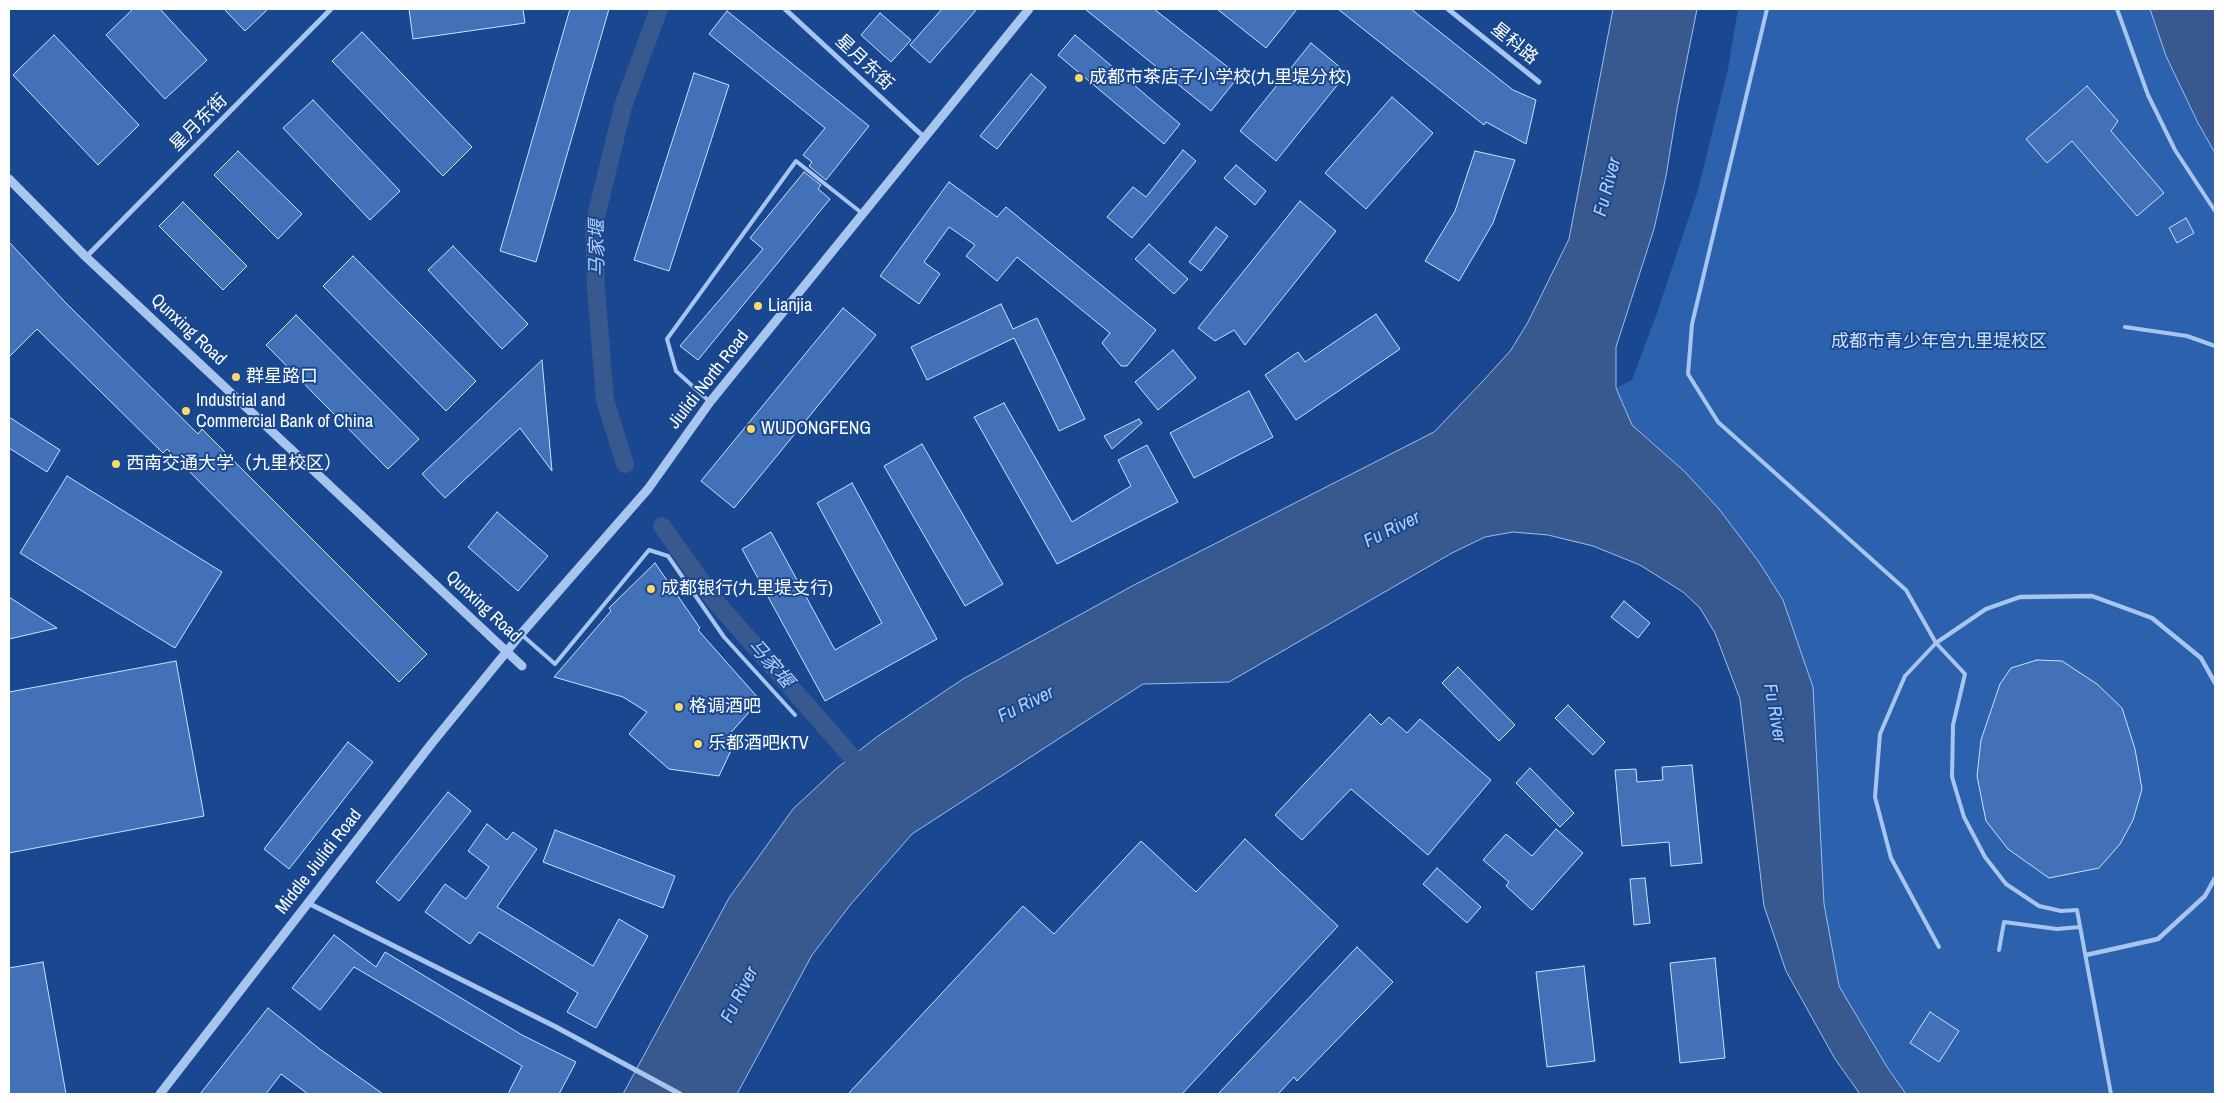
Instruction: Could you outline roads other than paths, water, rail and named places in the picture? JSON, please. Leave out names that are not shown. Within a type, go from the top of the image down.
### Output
[{"type":"street","name":"星月东街","points":[[86,256],[331,9]]},
{"type":"street","name":"星月东街","points":[[785,9],[925,138]]},
{"type":"street","name":"Jiulidi North Road","points":[[507,652],[642,496],[710,402],[1029,9]]},
{"type":"street","name":"星科路","points":[[1448,9],[1539,82]]},
{"type":"street","name":"Qunxing Road","points":[[9,179],[86,256],[522,666]]},
{"type":"street","points":[[1936,643],[1986,609],[2020,597],[2092,596],[2152,618],[2201,658],[2215,683]]},
{"type":"street","name":"Middle Jiulidi Road","points":[[160,1094],[432,743],[507,652]]},
{"type":"street","points":[[2086,955],[2158,939],[2206,896],[2215,878]]},
{"type":"street","points":[[308,903],[598,1049],[680,1094]]},
{"type":"lane","points":[[1767,9],[1692,324],[1688,374],[1718,422],[1906,590],[1936,643],[1965,674],[1953,725],[1952,777],[1964,817],[1984,856],[2006,884],[2039,906],[2061,911],[2078,910],[2111,1094]]},
{"type":"lane","points":[[2117,9],[2152,103],[2175,150],[2215,211]]},
{"type":"lane","points":[[710,402],[676,371],[667,339],[796,161],[863,214]]},
{"type":"lane","points":[[2125,327],[2187,336],[2215,346]]},
{"type":"lane","points":[[521,634],[555,664],[649,550],[668,556],[724,637],[795,715]]},
{"type":"lane","points":[[1936,643],[1905,676],[1880,734],[1875,797],[1891,858],[1939,947]]},
{"type":"lane","points":[[1999,950],[2004,922],[2057,930],[2080,927]]},
{"type":"water","name":"Fu River","points":[[1613,9],[1697,9],[1666,176],[1654,229],[1616,347],[1616,388],[1632,425],[1685,472],[1719,509],[1759,562],[1783,600],[1813,687],[1824,904],[1839,986],[1887,1067],[1906,1094],[1860,1094],[1835,1059],[1786,971],[1764,906],[1740,699],[1715,633],[1700,608],[1683,592],[1640,565],[1593,546],[1548,535],[1513,532],[1485,537],[1452,553],[1229,682],[1143,684],[912,834],[851,904],[812,955],[737,1094],[623,1094],[729,898],[793,809],[837,768],[878,736],[963,679],[1134,585],[1434,432],[1483,381],[1511,350],[1528,322],[1569,239]]},
{"type":"water","points":[[2150,9],[2215,9],[2215,153],[2198,123],[2166,56]]},
{"type":"waterway","name":"马家堰","points":[[625,464],[605,400],[596,289],[594,225],[623,106],[659,9]]},
{"type":"waterway","name":"马家堰","points":[[662,526],[716,602],[867,774]]},
{"type":"place","name":"成都市茶店子小学校(九里堤分校)","points":[[1079,78]]},
{"type":"place","name":"Lianjia","points":[[758,306]]},
{"type":"place","name":"群星路口","points":[[236,377]]},
{"type":"place","name":"Industrial and Commercial Bank of China","points":[[186,411]]},
{"type":"place","name":"WUDONGFENG","points":[[751,429]]},
{"type":"place","name":"西南交通大学（九里校区）","points":[[116,464]]},
{"type":"place","name":"成都银行(九里堤支行)","points":[[651,589]]},
{"type":"place","name":"格调酒吧","points":[[679,707]]},
{"type":"place","name":"乐都酒吧KTV","points":[[698,744]]},
{"type":"park label","name":"成都市青少年宫九里堤校区","points":[[1939,342]]}]
